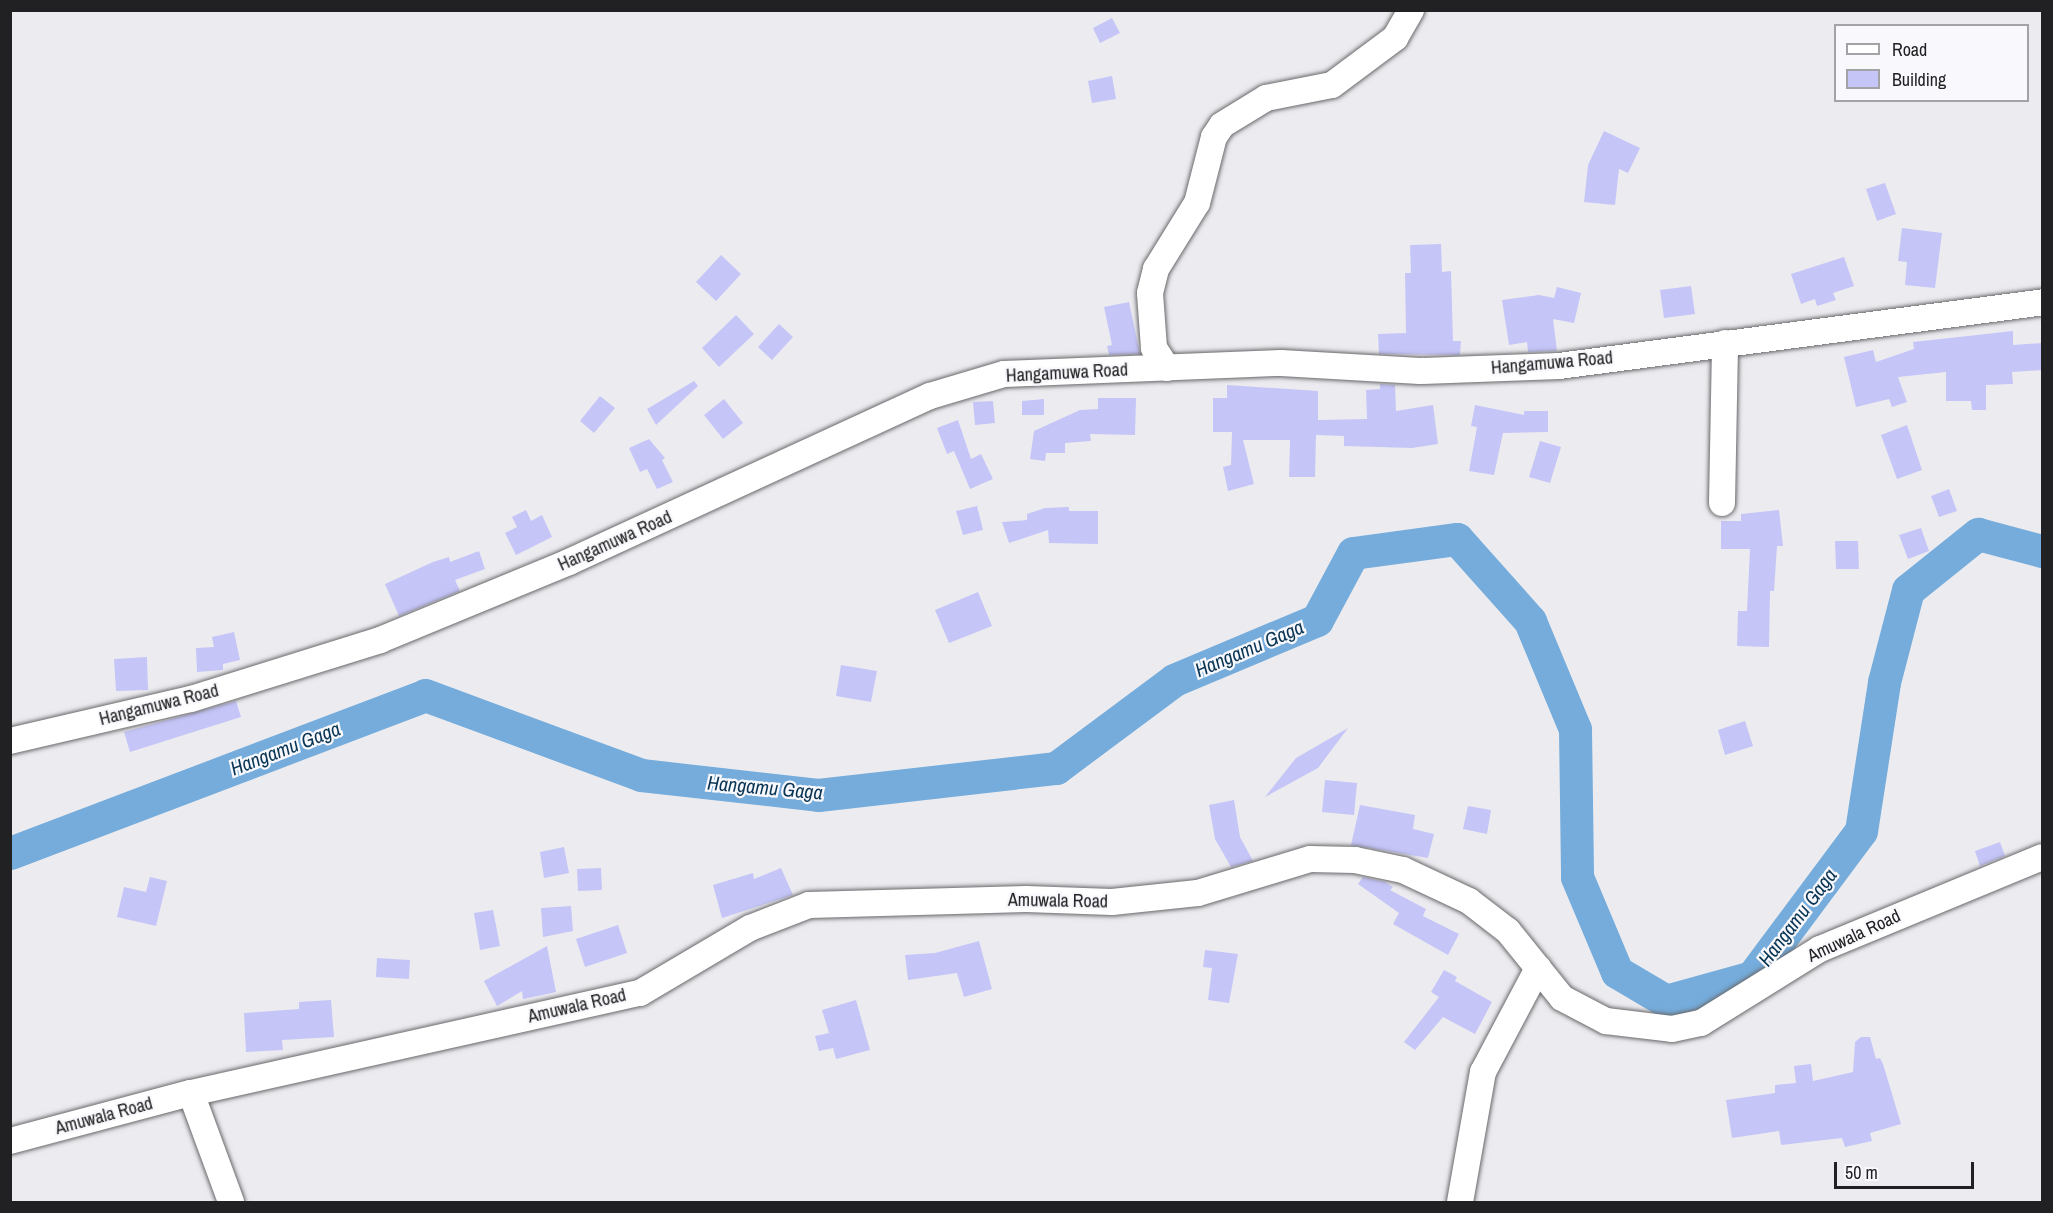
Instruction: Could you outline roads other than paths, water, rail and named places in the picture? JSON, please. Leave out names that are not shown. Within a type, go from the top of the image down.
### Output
[{"type":"street","points":[[1167,368],[1154,348],[1150,293],[1156,269],[1197,203],[1214,137],[1222,125],[1266,98],[1332,85],[1395,38],[1411,10]]},
{"type":"street","name":"Hangamuwa Road","points":[[10,741],[191,699],[380,639],[569,562],[930,396],[1004,374],[1281,363],[1420,371],[1559,366],[2043,302]]},
{"type":"street","points":[[1722,503],[1725,343]]},
{"type":"street","name":"Amuwala Road","points":[[10,1141],[191,1093],[640,993],[750,928],[809,905],[1026,899],[1112,902],[1198,893],[1310,859],[1355,860],[1403,870],[1469,901],[1509,931],[1562,998],[1606,1021],[1672,1029],[1701,1023],[1820,949],[2043,857]]},
{"type":"street","points":[[1460,1203],[1483,1072],[1538,968]]},
{"type":"street","points":[[191,1093],[231,1203]]},
{"type":"waterway","name":"Hangamu Gaga","points":[[10,853],[425,695],[641,775],[818,795],[1056,768],[1174,680],[1317,620],[1353,553],[1457,539],[1530,621],[1575,729],[1577,877],[1617,972],[1666,1001],[1752,977],[1861,831],[1884,682],[1908,590],[1978,534],[2042,551]]}]
